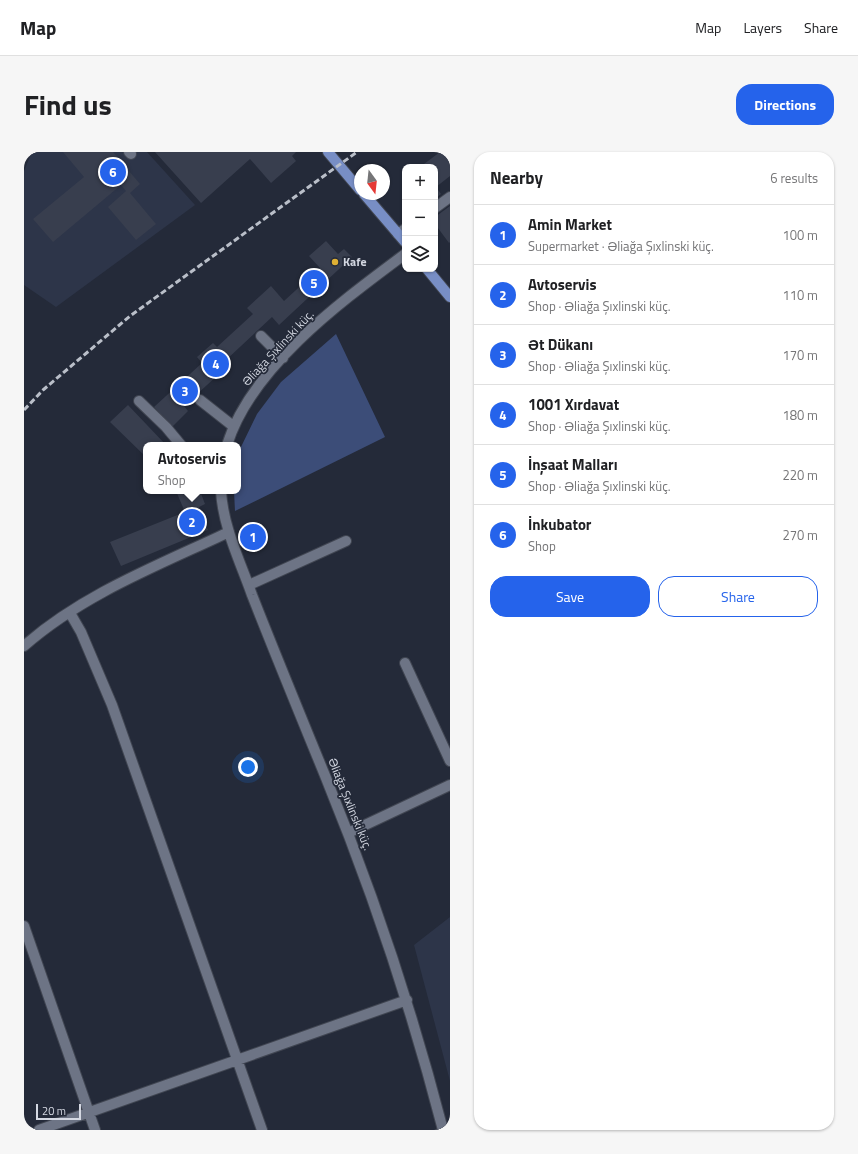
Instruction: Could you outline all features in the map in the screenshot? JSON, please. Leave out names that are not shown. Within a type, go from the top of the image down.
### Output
[{"type":"main road","points":[[328,152],[354,183]]},
{"type":"main road","points":[[370,200],[402,234]]},
{"type":"main road","points":[[430,272],[449,294]]},
{"type":"street","points":[[438,206],[450,197]]},
{"type":"street","name":"Əliağa Şıxlinski küç.","points":[[228,442],[233,426],[246,402],[283,358],[337,305],[402,256]]},
{"type":"street","points":[[261,336],[283,358]]},
{"type":"street","points":[[200,400],[233,426]]},
{"type":"street","points":[[139,402],[166,427],[178,442]]},
{"type":"street","name":"Əliağa Şıxlinski küç.","points":[[221,494],[222,509],[229,532],[378,913],[406,1000],[443,1130]]},
{"type":"street","points":[[24,646],[39,632],[119,584],[229,532]]},
{"type":"street","points":[[249,585],[346,541]]},
{"type":"street","points":[[70,613],[81,632],[112,705],[262,1130]]},
{"type":"street","points":[[405,663],[450,761]]},
{"type":"street","points":[[348,833],[450,785]]},
{"type":"street","points":[[24,926],[95,1130]]},
{"type":"street","points":[[40,1130],[406,1000]]},
{"type":"shaded area","points":[[32,152],[147,152],[195,205],[56,307],[24,285],[24,171]]},
{"type":"shaded area","points":[[336,334],[385,437],[235,511],[234,494],[241,494],[241,447],[257,414],[281,382]]},
{"type":"shaded area","points":[[450,917],[450,1081],[414,945]]},
{"type":"building","points":[[63,152],[113,152],[140,184],[130,193],[156,224],[136,240],[108,207],[126,191],[121,185],[53,242],[33,219],[84,177]]},
{"type":"building","points":[[155,152],[296,152],[292,156],[296,161],[271,183],[250,159],[201,203]]},
{"type":"building","points":[[440,152],[450,152],[450,176],[438,185],[438,164],[424,164]]},
{"type":"building","points":[[438,190],[441,194],[438,196]]},
{"type":"building","points":[[450,206],[449,243],[438,228],[438,215]]},
{"type":"building","points":[[326,241],[338,254],[344,249],[352,257],[279,325],[272,317],[226,360],[230,364],[184,406],[188,411],[172,427],[154,407],[202,363],[197,357],[213,343],[217,347],[253,314],[247,308],[271,286],[284,301],[320,268],[309,256]]},
{"type":"building","points":[[128,405],[163,442],[143,442],[143,454],[110,422]]},
{"type":"building","points":[[177,494],[201,494],[205,504],[199,507],[208,530],[121,566],[110,542],[185,512]]},
{"type":"railway","points":[[24,410],[43,390],[130,316],[357,152]]},
{"type":"place","name":"İnkubator","points":[[113,172]]},
{"type":"place","name":"Kafe","points":[[335,262]]},
{"type":"place","name":"İnşaat Malları","points":[[314,283]]},
{"type":"place","name":"1001 Xırdavat","points":[[216,364]]},
{"type":"place","name":"Ət Dükanı","points":[[185,391]]},
{"type":"place","name":"Avtoservis","points":[[192,522]]},
{"type":"place","name":"Amin Market","points":[[253,537]]}]
